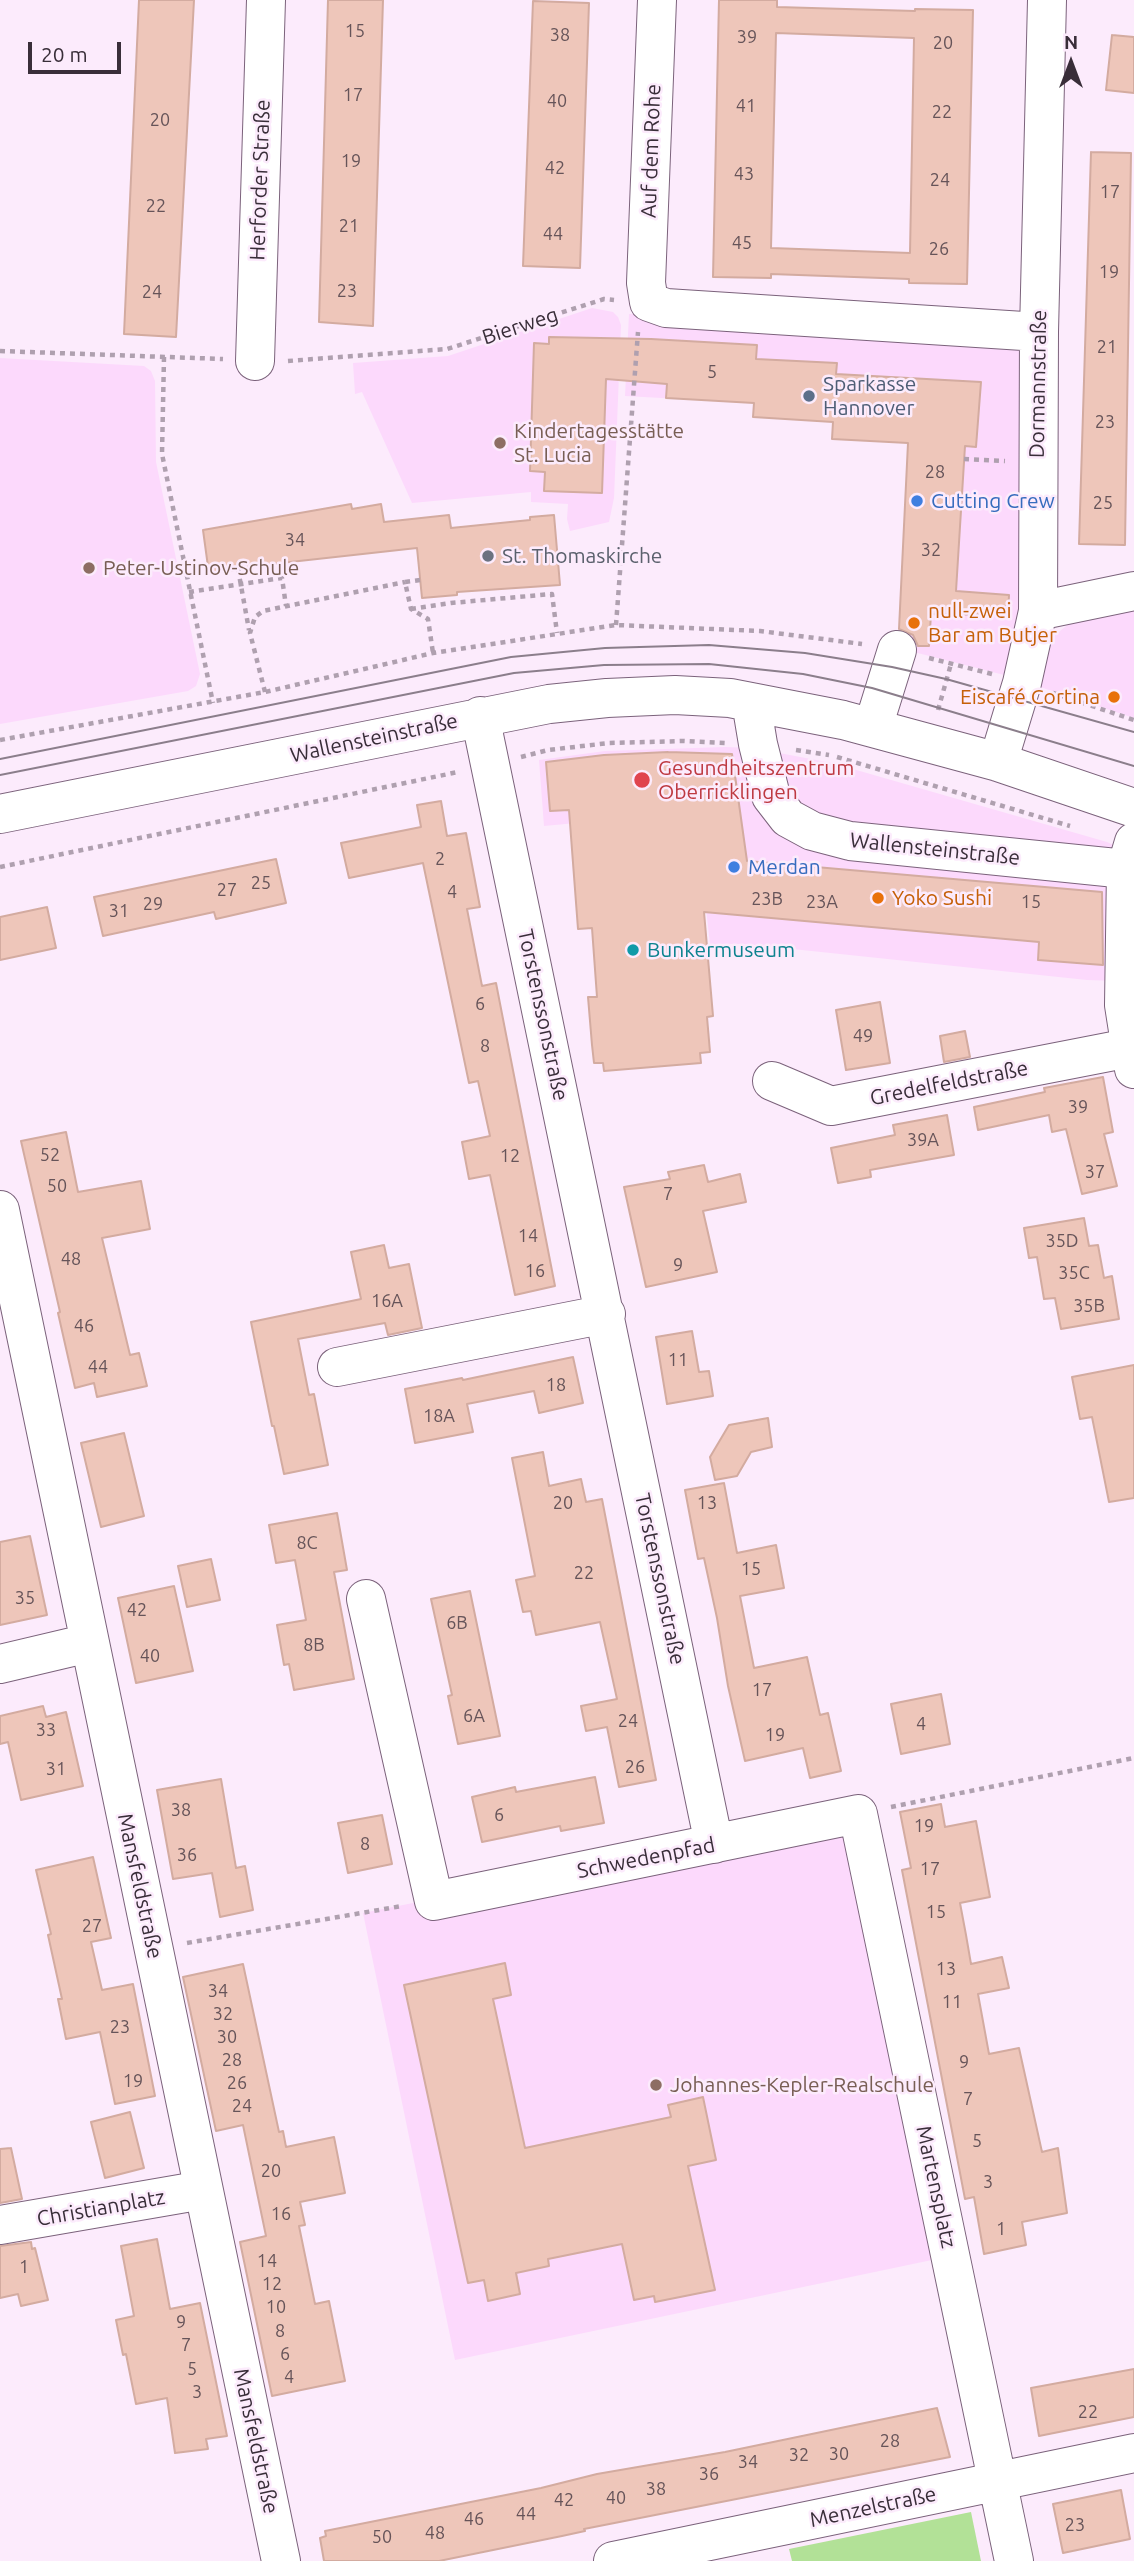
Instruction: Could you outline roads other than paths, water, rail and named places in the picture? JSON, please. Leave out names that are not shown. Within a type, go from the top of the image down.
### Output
[{"type":"street","name":"Herforder Straße","points":[[255,361],[266,0]]},
{"type":"street","name":"Auf dem Rohe","points":[[657,0],[646,283],[649,302],[666,308],[1039,332]]},
{"type":"street","name":"Dormannstraße","points":[[999,762],[1022,683],[1038,611],[1037,463],[1047,0]]},
{"type":"street","points":[[1038,611],[1134,591]]},
{"type":"street","points":[[873,727],[897,650]]},
{"type":"street","name":"Wallensteinstraße","points":[[0,814],[548,704],[675,695],[730,698],[873,727],[999,762],[1134,808]]},
{"type":"street","name":"Wallensteinstraße","points":[[751,702],[771,796],[788,818],[812,831],[850,841],[1130,855]]},
{"type":"street","name":"Torstenssonstraße","points":[[480,716],[714,1844]]},
{"type":"street","name":"Gredelfeldstraße","points":[[772,1081],[831,1106],[1132,1059],[1124,1005],[1130,855]]},
{"type":"street","name":"Mansfeldstraße","points":[[0,1210],[281,2561]]},
{"type":"street","points":[[337,1367],[606,1314]]},
{"type":"street","name":"Schwedenpfad","points":[[366,1600],[434,1901],[858,1814]]},
{"type":"street","points":[[0,1664],[89,1643]]},
{"type":"street","name":"Martensplatz","points":[[858,1814],[1014,2561]]},
{"type":"street","name":"Christianplatz","points":[[0,2225],[203,2190]]},
{"type":"street","name":"Menzelstraße","points":[[613,2561],[1134,2454]]},
{"type":"tram line","points":[[0,759],[511,657],[605,648],[709,645],[805,653],[892,667],[946,679],[1134,732]]},
{"type":"tram line","points":[[0,775],[514,673],[604,665],[709,664],[803,674],[872,688],[1134,766]]},
{"type":"place","name":"Sparkasse Hannover","points":[[809,396]]},
{"type":"place","name":"Kindertagesstätte St. Lucia","points":[[500,443]]},
{"type":"place","name":"Cutting Crew","points":[[917,501]]},
{"type":"place","name":"St. Thomaskirche","points":[[488,556]]},
{"type":"place","name":"Peter-Ustinov-Schule","points":[[89,568]]},
{"type":"place","name":"null-zwei Bar am Butjer","points":[[914,623]]},
{"type":"place","name":"Eiscafé Cortina","points":[[1114,697]]},
{"type":"place","name":"Gesundheitszentrum Oberricklingen","points":[[642,780]]},
{"type":"place","name":"Merdan","points":[[734,867]]},
{"type":"place","name":"Yoko Sushi","points":[[878,898]]},
{"type":"place","name":"Bunkermuseum","points":[[633,950]]},
{"type":"place","name":"Johannes-Kepler-Realschule","points":[[656,2085]]}]
